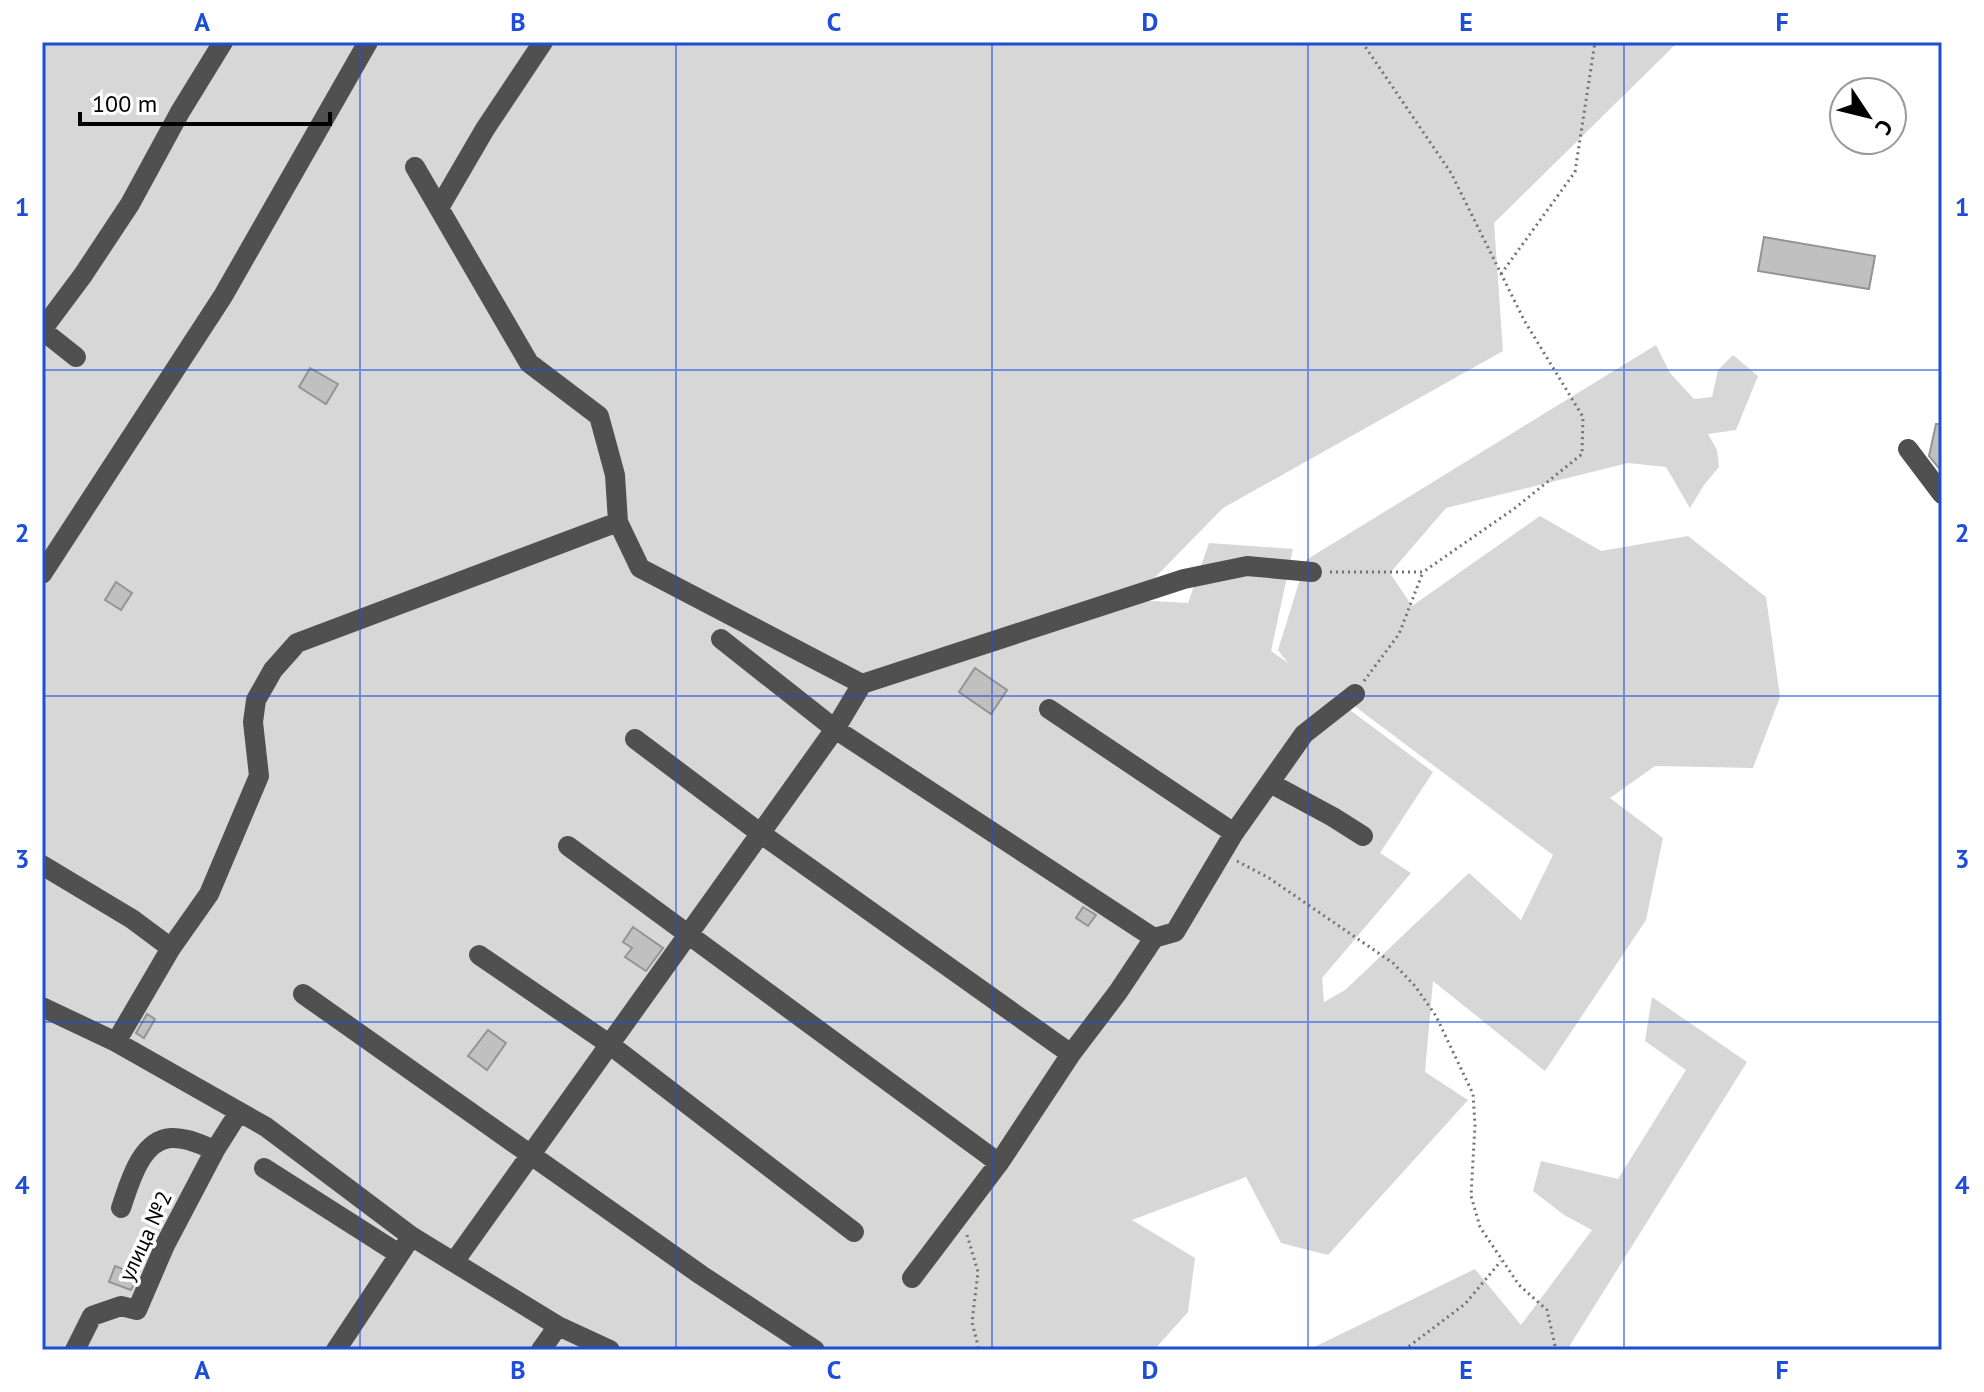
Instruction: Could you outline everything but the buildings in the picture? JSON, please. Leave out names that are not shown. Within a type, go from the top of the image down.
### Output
[{"type":"street","points":[[76,357],[42,330],[130,204],[180,112],[223,42]]},
{"type":"street","points":[[42,574],[223,296],[368,42]]},
{"type":"street","points":[[439,208],[485,129],[543,42]]},
{"type":"street","points":[[415,167],[529,363],[599,416],[615,475],[618,522],[640,568],[862,684]]},
{"type":"street","points":[[1908,449],[1942,494]]},
{"type":"street","points":[[116,1042],[171,948],[209,894],[259,776],[253,722],[256,700],[273,670],[297,643],[618,522]]},
{"type":"street","points":[[454,1262],[835,729],[862,684],[1184,579],[1247,566],[1312,572]]},
{"type":"street","points":[[721,639],[835,729],[1154,938]]},
{"type":"street","points":[[912,1278],[999,1163],[1071,1054],[1154,938],[1175,932],[1234,833],[1304,734],[1355,694]]},
{"type":"street","points":[[1049,709],[1234,833]]},
{"type":"street","points":[[635,739],[760,833],[1071,1054]]},
{"type":"street","points":[[1270,783],[1363,836]]},
{"type":"street","points":[[568,846],[999,1163]]},
{"type":"street","points":[[42,865],[132,919],[171,948]]},
{"type":"street","points":[[479,955],[609,1044],[854,1232]]},
{"type":"street","points":[[303,994],[701,1275],[815,1350]]},
{"type":"street","points":[[42,1007],[116,1042],[266,1127],[411,1236],[558,1326],[610,1350]]},
{"type":"street","name":"улица №2","points":[[75,1350],[92,1316],[121,1306],[137,1310],[165,1245],[215,1150],[239,1112]]},
{"type":"street","name":"улица №2","points":[[121,1208],[135,1165],[159,1141],[171,1138],[215,1150]]},
{"type":"street","points":[[264,1168],[399,1254]]},
{"type":"street","points":[[336,1350],[411,1236]]},
{"type":"street","points":[[541,1350],[558,1326]]},
{"type":"path","points":[[1355,694],[1399,634],[1423,572],[1515,508],[1582,454],[1583,417],[1524,320],[1451,173],[1362,42]]},
{"type":"path","points":[[1501,274],[1575,172],[1595,42]]},
{"type":"path","points":[[1312,572],[1423,572]]},
{"type":"path","points":[[1223,853],[1269,878],[1393,963],[1415,986],[1436,1016],[1473,1094],[1475,1125],[1471,1196],[1480,1227],[1519,1285],[1547,1310],[1556,1350]]},
{"type":"path","points":[[968,1203],[967,1236],[978,1272],[972,1322],[979,1350]]},
{"type":"path","points":[[1404,1350],[1465,1304],[1502,1260]]},
{"type":"shaded area","points":[[42,42],[1678,42],[1494,223],[1503,351],[1223,508],[1133,600],[1188,603],[1209,543],[1293,549],[1271,651],[1288,663],[1278,650],[1306,560],[1656,345],[1670,373],[1694,399],[1712,397],[1718,370],[1733,355],[1758,376],[1736,430],[1708,434],[1717,450],[1719,467],[1690,508],[1666,467],[1628,463],[1446,508],[1390,573],[1412,606],[1540,516],[1601,551],[1688,536],[1766,597],[1780,697],[1753,768],[1655,766],[1610,798],[1663,838],[1646,920],[1545,1071],[1433,981],[1425,1072],[1468,1100],[1328,1255],[1281,1243],[1246,1177],[1132,1220],[1195,1258],[1188,1312],[1154,1350],[42,1350]],"holes":[[[1353,705],[1553,855],[1521,920],[1469,873],[1345,990],[1324,1002],[1322,978],[1411,873],[1380,853],[1433,772],[1346,707]]]},
{"type":"shaded area","points":[[1652,997],[1747,1062],[1567,1350],[1308,1350],[1475,1269],[1521,1325],[1592,1230],[1564,1215],[1533,1191],[1541,1161],[1618,1179],[1686,1070],[1645,1041]]}]
